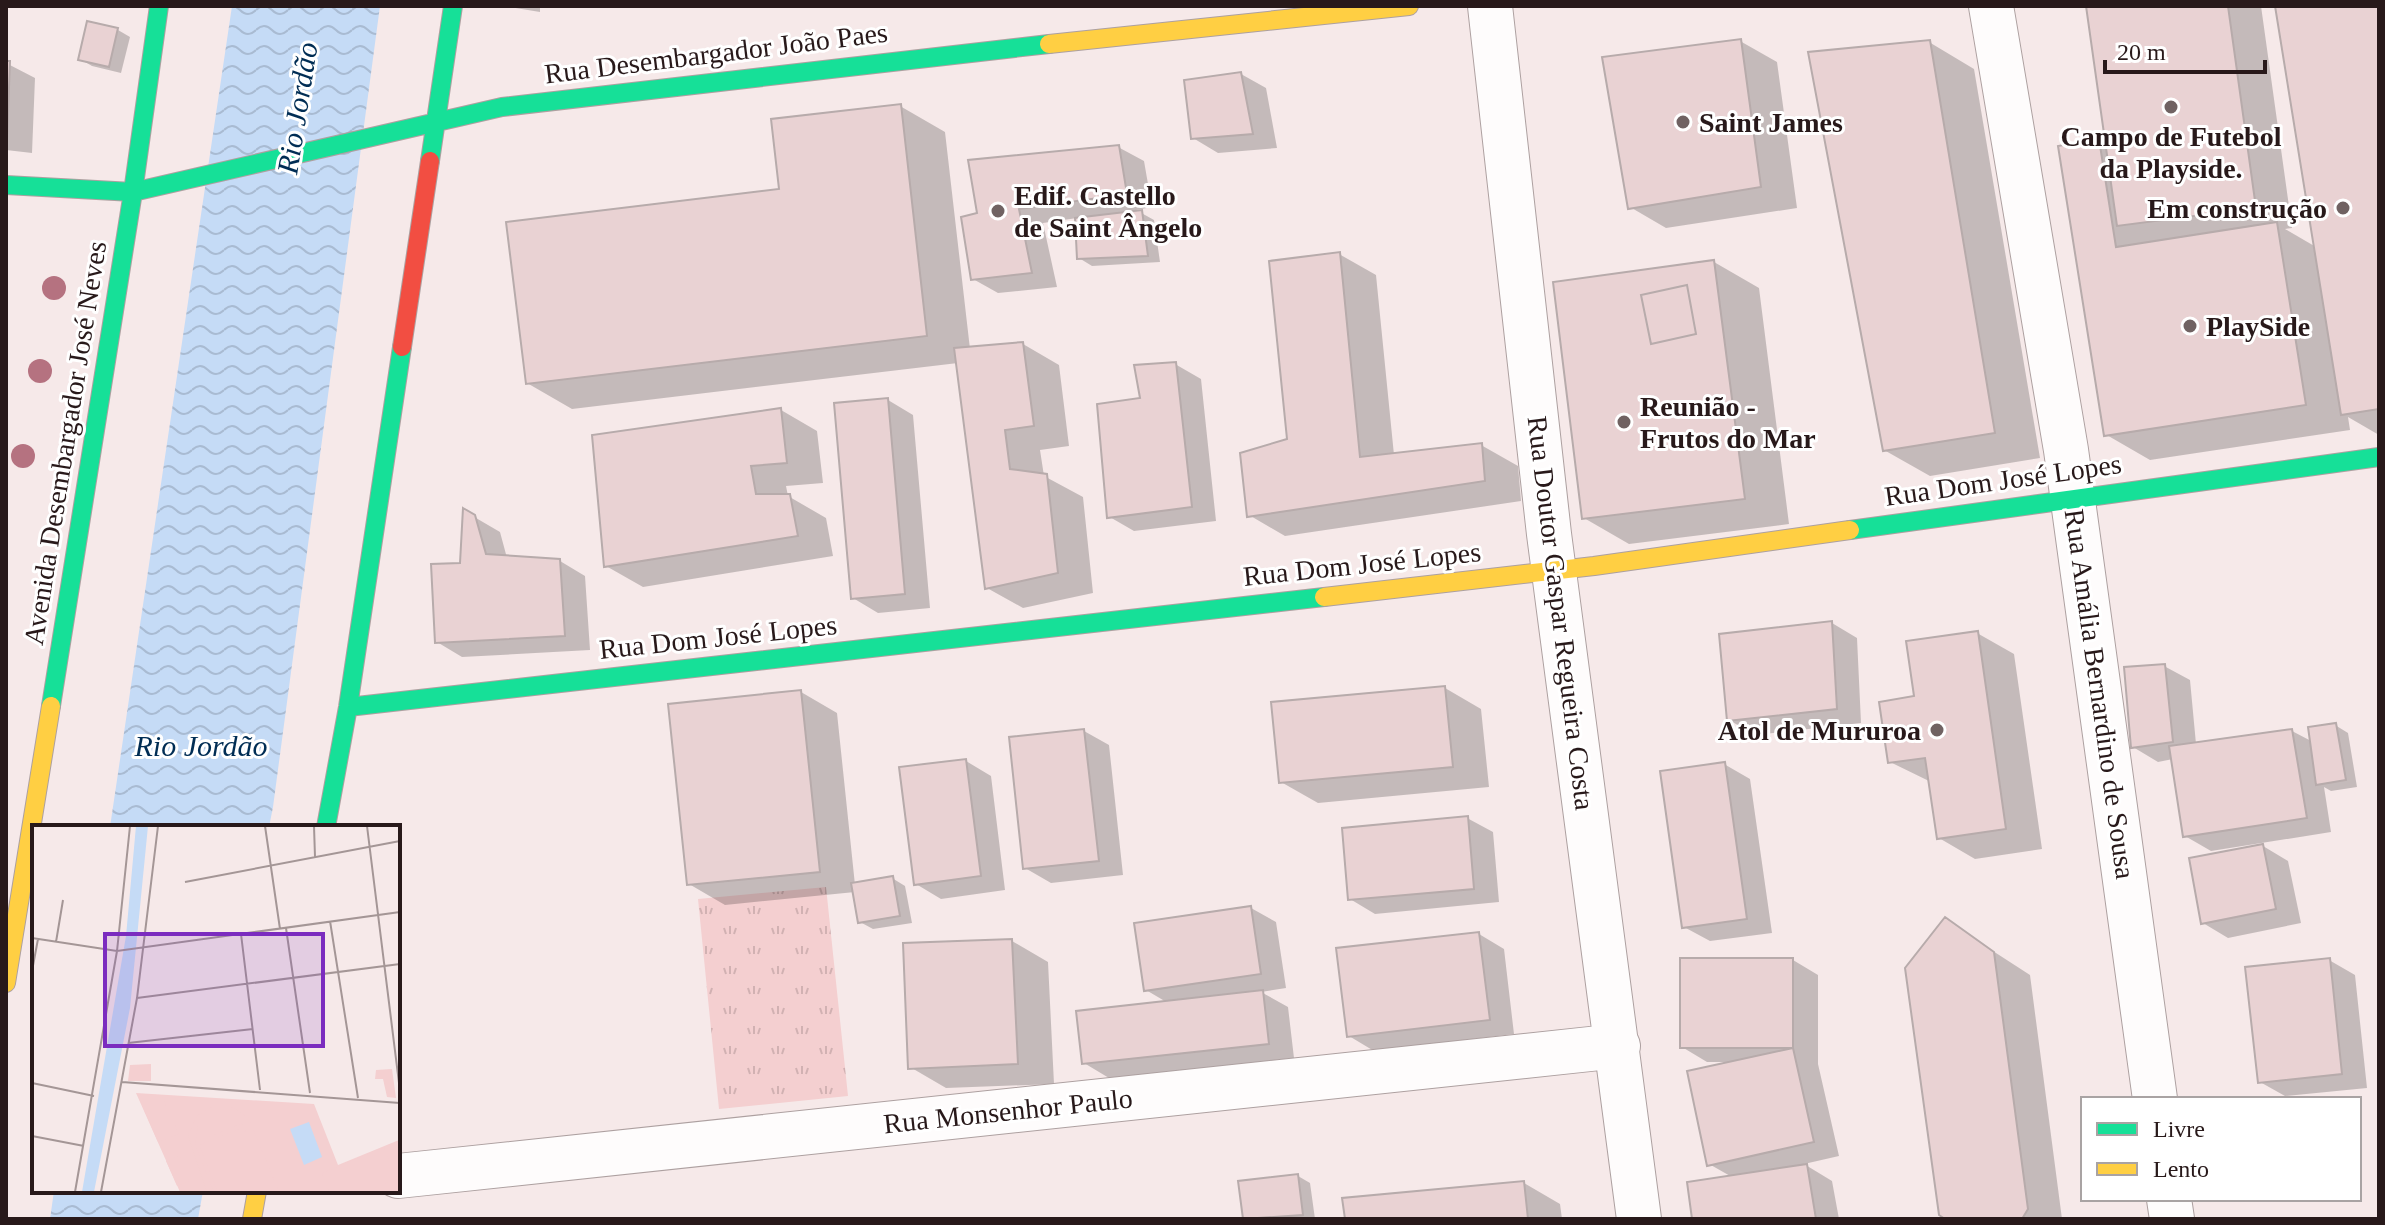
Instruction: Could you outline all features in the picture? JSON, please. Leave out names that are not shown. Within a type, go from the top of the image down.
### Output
[{"type":"street","name":"Avenida Desembargador José Neves","points":[[6,983],[133,192],[159,6]]},
{"type":"street","points":[[326,825],[348,707],[453,6]]},
{"type":"street","name":"Rua Desembargador João Paes","points":[[6,185],[133,192],[502,107],[855,64],[1409,6]]},
{"type":"street","name":"Rua Doutor Gaspar Regueira Costa","points":[[1490,6],[1554,570],[1639,1219]]},
{"type":"street","name":"Rua Amália Bernardino de Sousa","points":[[1991,6],[2072,498],[2155,1097]]},
{"type":"street","name":"Rua Dom José Lopes","points":[[348,707],[1554,570],[2379,457]]},
{"type":"street","name":"Rua Monsenhor Paulo","points":[[400,1176],[1618,1046]]},
{"type":"street","points":[[252,1219],[258,1193]]},
{"type":"green space","points":[[826,887],[848,1096],[719,1109],[698,899]]},
{"type":"water","name":"Rio Jordão","points":[[232,6],[380,6],[269,825],[110,825]]},
{"type":"water","points":[[54,1193],[203,1193],[198,1219],[50,1219]]},
{"type":"building","name":"Campo de Futebol da Playside.","points":[[2086,6],[2228,6],[2256,208],[2117,226]]},
{"type":"building","name":"Em construção","points":[[2275,6],[2379,6],[2379,409],[2341,415]]},
{"type":"building","points":[[87,21],[118,28],[109,67],[78,60]]},
{"type":"building","name":"Saint James","points":[[1741,39],[1761,187],[1628,209],[1602,57]]},
{"type":"building","points":[[1930,40],[1995,433],[1883,451],[1808,52]]},
{"type":"building","points":[[6,61],[10,61],[7,139],[6,139]]},
{"type":"building","points":[[1241,72],[1253,134],[1191,139],[1184,80]]},
{"type":"building","points":[[901,104],[927,336],[526,384],[506,222],[779,189],[771,119]]},
{"type":"building","name":"PlaySide","points":[[2099,139],[2116,247],[2277,222],[2306,405],[2104,436],[2058,146]]},
{"type":"building","name":"Edif. Castello de Saint Ângelo","points":[[1119,145],[1127,194],[1019,209],[1032,273],[971,280],[961,217],[977,213],[968,160]]},
{"type":"building","points":[[1142,210],[1148,256],[1077,259],[1075,218]]},
{"type":"building","points":[[1340,252],[1360,457],[1482,443],[1485,481],[1247,517],[1240,453],[1287,439],[1269,261]]},
{"type":"building","points":[[1714,260],[1745,499],[1582,519],[1553,282]]},
{"type":"building","points":[[1687,285],[1696,334],[1651,344],[1641,295]]},
{"type":"building","points":[[1023,342],[1034,426],[1005,430],[1010,469],[1047,474],[1058,573],[985,589],[954,348]]},
{"type":"building","points":[[1176,362],[1192,507],[1107,518],[1097,404],[1140,398],[1134,365]]},
{"type":"building","points":[[888,398],[905,594],[851,599],[834,403]]},
{"type":"building","points":[[781,408],[787,463],[751,466],[756,494],[790,494],[798,536],[604,567],[592,435]]},
{"type":"building","points":[[463,508],[475,515],[486,554],[560,559],[565,636],[435,643],[431,564],[460,563]]},
{"type":"building","points":[[1832,621],[1837,709],[1727,721],[1719,634]]},
{"type":"building","name":"Atol de Mururoa","points":[[1978,631],[2006,829],[1937,839],[1925,758],[1888,763],[1879,702],[1914,696],[1906,641]]},
{"type":"building","points":[[2165,664],[2173,742],[2131,748],[2124,667]]},
{"type":"building","points":[[1445,686],[1453,767],[1279,783],[1271,702]]},
{"type":"building","points":[[801,690],[820,872],[687,885],[668,704]]},
{"type":"building","points":[[2336,723],[2346,780],[2316,785],[2308,727]]},
{"type":"building","points":[[1084,729],[1099,861],[1023,869],[1009,737]]},
{"type":"building","points":[[2292,729],[2307,818],[2183,837],[2169,746]]},
{"type":"building","points":[[966,759],[981,876],[914,885],[899,767]]},
{"type":"building","points":[[1725,762],[1747,919],[1682,928],[1660,771]]},
{"type":"building","points":[[1468,816],[1474,889],[1348,900],[1342,828]]},
{"type":"building","points":[[2263,844],[2276,909],[2201,924],[2189,858]]},
{"type":"building","points":[[893,876],[900,916],[858,923],[851,883]]},
{"type":"building","points":[[1251,906],[1261,974],[1144,991],[1134,923]]},
{"type":"building","points":[[1945,917],[1994,952],[2028,1209],[2022,1219],[1945,1219],[1939,1215],[1905,968]]},
{"type":"building","points":[[1479,932],[1490,1020],[1347,1037],[1336,948]]},
{"type":"building","points":[[1012,939],[1018,1064],[908,1069],[903,943]]},
{"type":"building","points":[[1680,958],[1793,958],[1793,1048],[1680,1048]]},
{"type":"building","points":[[2330,958],[2342,1074],[2258,1083],[2245,967]]},
{"type":"building","points":[[1263,990],[1269,1044],[1082,1064],[1076,1011]]},
{"type":"building","points":[[1793,1048],[1814,1142],[1707,1166],[1687,1071]]},
{"type":"building","points":[[1807,1164],[1816,1219],[1692,1219],[1687,1182]]},
{"type":"building","points":[[1298,1174],[1303,1215],[1243,1219],[1238,1181]]},
{"type":"building","points":[[1524,1181],[1528,1219],[1345,1219],[1342,1198]]},
{"type":"traffic: fast","points":[[51,706],[133,192],[159,6]]},
{"type":"traffic: fast","points":[[430,161],[453,6]]},
{"type":"traffic: fast","points":[[6,185],[133,192],[502,107],[1049,44]]},
{"type":"traffic: fast","points":[[326,825],[348,707],[402,347]]},
{"type":"traffic: fast","points":[[1850,530],[2379,457]]},
{"type":"traffic: fast","points":[[348,707],[1324,597]]},
{"type":"traffic: slow","points":[[1049,44],[1409,6]]},
{"type":"traffic: slow","points":[[1324,597],[1594,566],[1850,530]]},
{"type":"traffic: slow","points":[[6,983],[51,706]]},
{"type":"traffic: slow","points":[[252,1219],[257,1193]]},
{"type":"traffic: jam","points":[[402,347],[430,161]]},
{"type":"place","name":"Campo de Futebol da Playside.","points":[[2171,107]]},
{"type":"place","name":"Saint James","points":[[1683,122]]},
{"type":"place","name":"Em construção","points":[[2343,208]]},
{"type":"place","name":"Edif. Castello de Saint Ângelo","points":[[998,211]]},
{"type":"place","name":"PlaySide","points":[[2190,326]]},
{"type":"place","name":"Reunião - Frutos do Mar","points":[[1624,422]]},
{"type":"place","name":"Atol de Mururoa","points":[[1937,730]]}]
